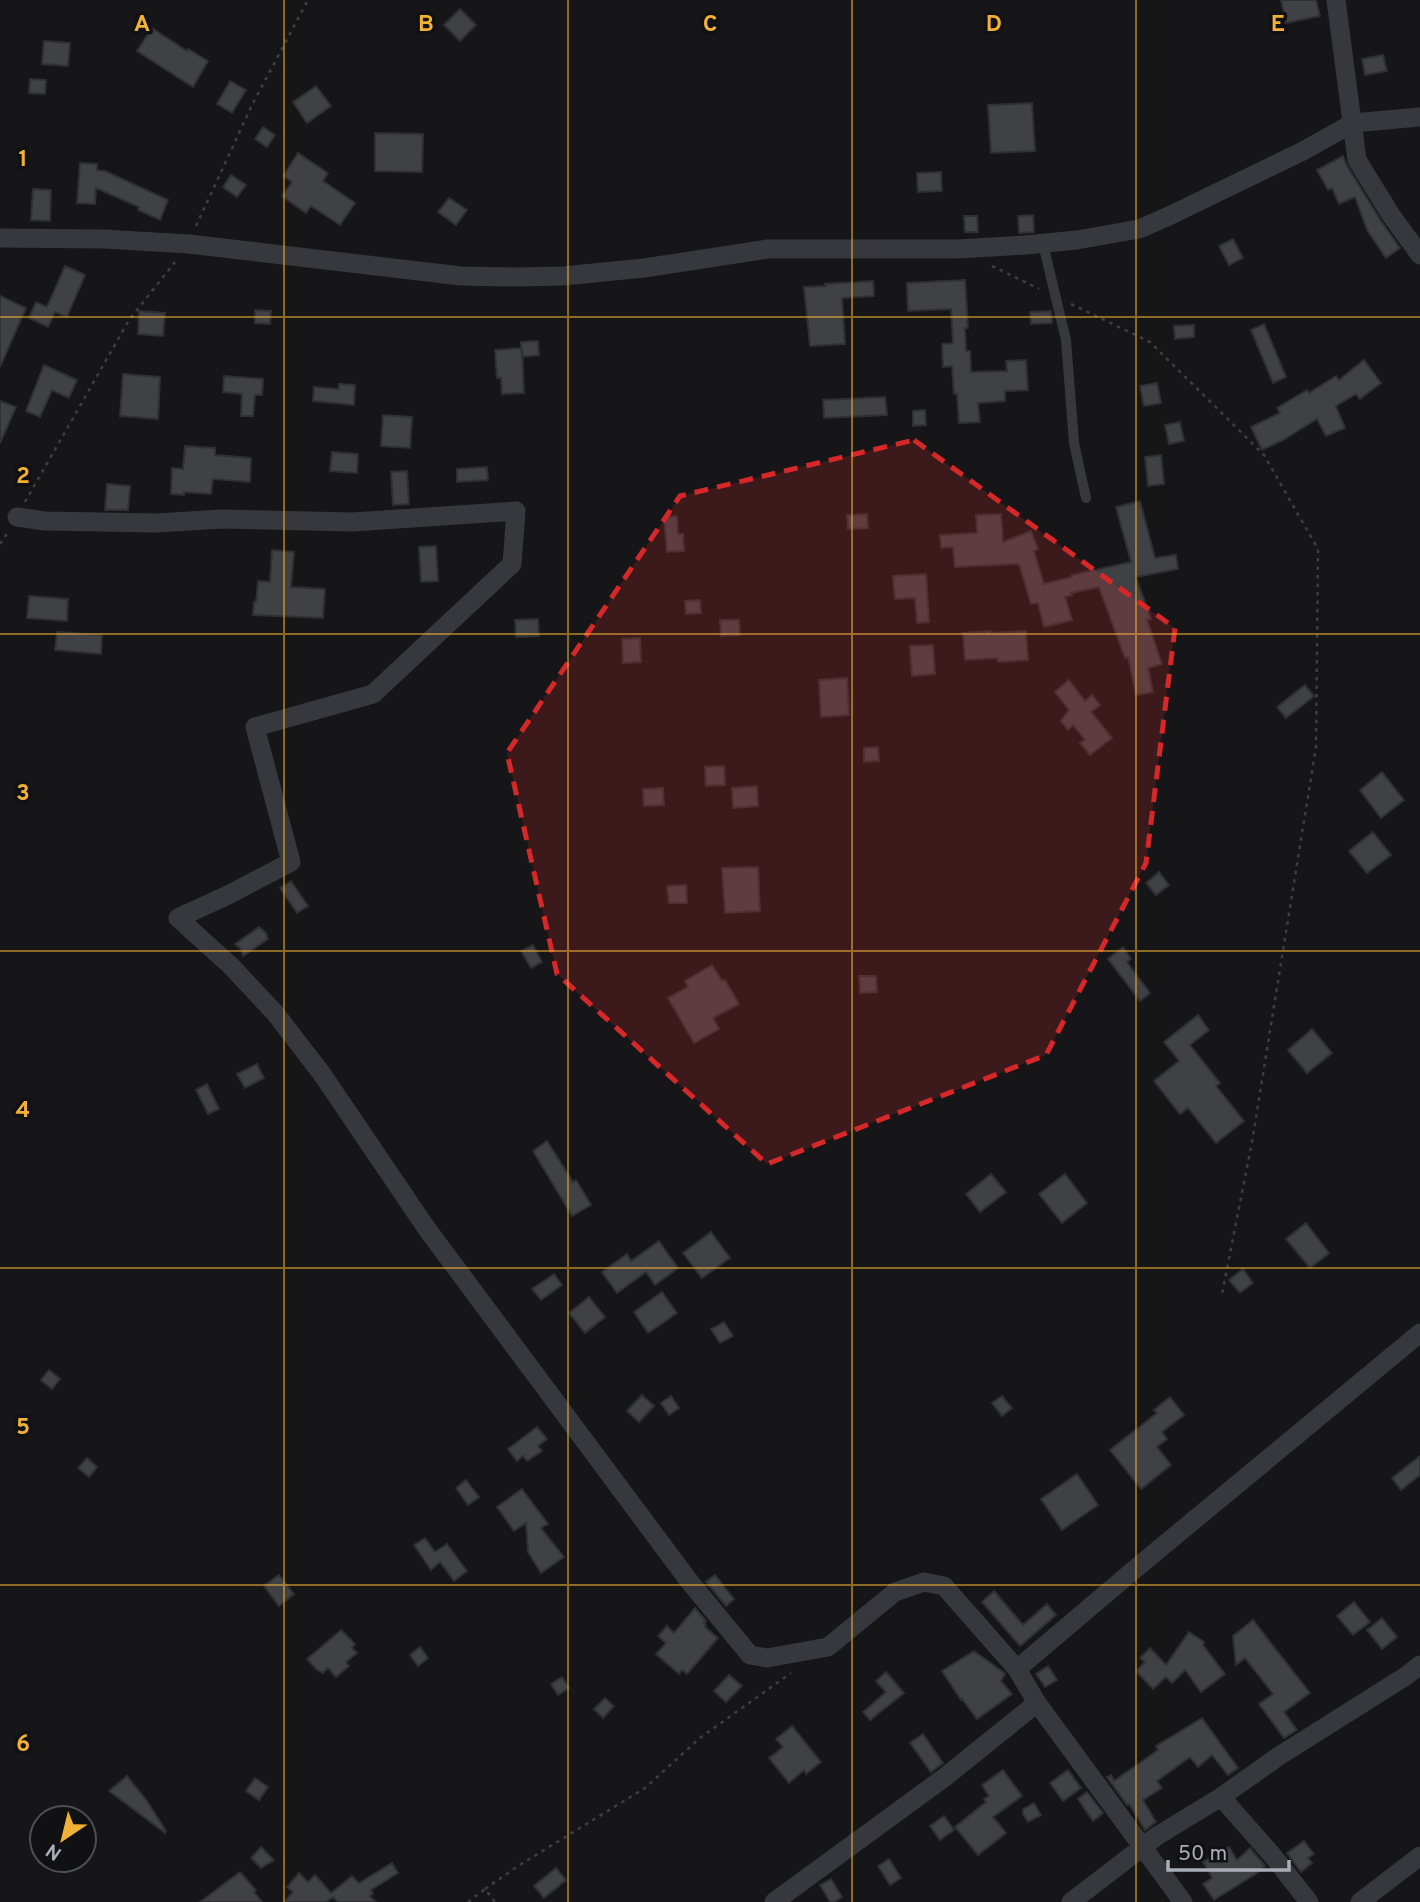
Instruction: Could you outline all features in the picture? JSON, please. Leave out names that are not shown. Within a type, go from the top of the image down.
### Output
[{"type":"street","points":[[1336,0],[1357,160],[1420,255]]},
{"type":"street","points":[[0,238],[104,239],[189,244],[461,276],[516,277],[563,276],[644,268],[768,249],[957,249],[1043,244],[1139,229],[1303,151],[1353,123],[1420,117]]},
{"type":"street","points":[[17,517],[46,521],[142,523],[223,519],[353,522],[516,511],[512,564],[373,694],[254,727],[291,862],[178,918],[231,966],[275,1013],[323,1074],[427,1229],[689,1581],[750,1655],[767,1658],[828,1647],[895,1592],[924,1582],[944,1587],[1017,1669],[1037,1703],[1183,1902]]},
{"type":"street","points":[[1017,1669],[1420,1333]]},
{"type":"street","points":[[1071,1902],[1143,1847],[1420,1665]]},
{"type":"street","points":[[774,1902],[945,1777],[1037,1703]]},
{"type":"street","points":[[1222,1797],[1309,1902]]},
{"type":"street","points":[[1360,1902],[1420,1856]]},
{"type":"lane","points":[[1043,244],[1066,340],[1074,443],[1086,498]]},
{"type":"path","points":[[0,544],[130,320],[189,244],[253,105],[308,0]]},
{"type":"path","points":[[957,249],[1042,290]]},
{"type":"path","points":[[1066,302],[1150,342],[1264,455],[1318,549],[1316,747],[1252,1142],[1222,1294]]},
{"type":"path","points":[[468,1902],[518,1866],[645,1788],[700,1738],[800,1667]]},
{"type":"path","points":[[485,1889],[495,1902]]},
{"type":"highlighted area","points":[[914,440],[1175,628],[1146,863],[1046,1055],[767,1164],[557,974],[507,753],[680,496]]},
{"type":"building","points":[[1281,0],[1316,0],[1320,16],[1286,23]]},
{"type":"building","points":[[460,9],[476,25],[460,41],[444,25]]},
{"type":"building","points":[[152,28],[208,61],[193,87],[137,51]]},
{"type":"building","points":[[44,41],[70,43],[68,66],[42,64]]},
{"type":"building","points":[[1383,55],[1387,71],[1365,75],[1362,59]]},
{"type":"building","points":[[30,79],[46,80],[45,94],[29,93]]},
{"type":"building","points":[[230,81],[246,90],[232,113],[217,104]]},
{"type":"building","points":[[316,86],[331,106],[307,123],[293,102]]},
{"type":"building","points":[[1032,103],[1035,151],[991,153],[988,105]]},
{"type":"building","points":[[263,127],[275,135],[267,147],[255,139]]},
{"type":"building","points":[[375,133],[423,134],[422,172],[375,171]]},
{"type":"building","points":[[298,153],[328,173],[323,181],[355,203],[340,225],[311,206],[306,213],[282,196],[292,182],[283,176]]},
{"type":"building","points":[[1343,156],[1400,248],[1386,258],[1367,230],[1355,197],[1339,204],[1332,188],[1328,190],[1317,170]]},
{"type":"building","points":[[80,163],[97,164],[97,170],[105,171],[168,200],[160,220],[138,210],[139,207],[96,188],[95,204],[77,203]]},
{"type":"building","points":[[941,172],[942,191],[918,192],[917,173]]},
{"type":"building","points":[[231,175],[246,185],[237,197],[223,187]]},
{"type":"building","points":[[33,189],[51,190],[50,221],[31,220]]},
{"type":"building","points":[[449,198],[467,210],[456,225],[438,212]]},
{"type":"building","points":[[1033,215],[1034,232],[1019,233],[1018,216]]},
{"type":"building","points":[[964,216],[977,216],[978,232],[965,232]]},
{"type":"building","points":[[1233,239],[1243,258],[1229,265],[1219,246]]},
{"type":"building","points":[[65,266],[85,275],[67,317],[55,312],[48,327],[29,318],[36,302],[47,307]]},
{"type":"building","points":[[965,280],[968,328],[965,328],[966,351],[970,351],[971,372],[1007,371],[1006,361],[1026,360],[1028,390],[1005,391],[1005,401],[978,403],[980,422],[959,423],[952,366],[943,367],[942,344],[953,343],[951,309],[908,311],[907,283]]},
{"type":"building","points":[[873,281],[874,296],[842,298],[845,344],[810,346],[804,287]]},
{"type":"building","points":[[0,296],[26,308],[0,367]]},
{"type":"building","points":[[255,310],[271,311],[270,324],[255,323]]},
{"type":"building","points":[[139,311],[165,313],[163,336],[138,334]]},
{"type":"building","points":[[1051,311],[1052,323],[1031,324],[1030,312]]},
{"type":"building","points":[[1264,324],[1286,377],[1273,383],[1251,330]]},
{"type":"building","points":[[1194,325],[1194,337],[1175,339],[1174,326]]},
{"type":"building","points":[[538,341],[539,355],[522,357],[521,342]]},
{"type":"building","points":[[522,348],[524,393],[502,394],[501,378],[497,378],[495,350]]},
{"type":"building","points":[[1364,360],[1381,383],[1360,399],[1356,394],[1336,406],[1345,428],[1326,436],[1317,419],[1262,450],[1251,427],[1280,413],[1277,408],[1307,390],[1309,393],[1336,376],[1339,380]]},
{"type":"building","points":[[44,365],[77,380],[69,398],[52,390],[40,417],[26,411]]},
{"type":"building","points":[[123,374],[160,377],[158,419],[120,416]]},
{"type":"building","points":[[224,376],[263,379],[262,395],[255,395],[253,416],[241,416],[242,394],[223,392]]},
{"type":"building","points":[[1157,383],[1161,403],[1144,406],[1140,386]]},
{"type":"building","points":[[339,384],[355,385],[354,405],[313,401],[314,387],[339,389]]},
{"type":"building","points":[[885,397],[887,415],[824,418],[823,400]]},
{"type":"building","points":[[0,401],[16,407],[0,443]]},
{"type":"building","points":[[925,410],[926,425],[913,426],[913,411]]},
{"type":"building","points":[[383,415],[412,417],[410,448],[381,446]]},
{"type":"building","points":[[1180,422],[1184,441],[1169,444],[1165,425]]},
{"type":"building","points":[[185,446],[215,448],[215,455],[251,458],[250,482],[213,479],[211,494],[171,494],[172,468],[183,469]]},
{"type":"building","points":[[332,452],[358,454],[357,473],[330,471]]},
{"type":"building","points":[[1161,455],[1164,484],[1148,486],[1145,457]]},
{"type":"building","points":[[487,467],[488,480],[457,482],[457,469]]},
{"type":"building","points":[[407,471],[409,504],[393,505],[391,472]]},
{"type":"building","points":[[107,484],[130,486],[128,510],[105,510]]},
{"type":"building","points":[[1140,501],[1155,558],[1176,555],[1178,569],[1136,577],[1151,619],[1147,620],[1162,664],[1148,668],[1153,692],[1136,695],[1128,657],[1125,658],[1099,587],[1071,593],[1072,595],[1065,597],[1072,620],[1044,627],[1038,603],[1031,604],[1019,564],[955,567],[953,547],[941,548],[940,535],[977,533],[976,515],[1001,514],[1003,542],[1031,531],[1038,549],[1034,551],[1044,584],[1131,562],[1116,507]]},
{"type":"building","points":[[867,514],[868,528],[848,529],[847,515]]},
{"type":"building","points":[[677,516],[678,534],[683,534],[684,551],[667,552],[664,517]]},
{"type":"building","points":[[436,546],[438,581],[421,582],[419,547]]},
{"type":"building","points":[[272,550],[294,552],[291,587],[325,589],[323,618],[253,615],[258,581],[270,582]]},
{"type":"building","points":[[926,574],[929,622],[917,623],[915,598],[895,599],[893,576]]},
{"type":"building","points":[[29,596],[68,599],[67,621],[27,618]]},
{"type":"building","points":[[700,600],[701,613],[686,614],[685,601]]},
{"type":"building","points":[[538,619],[539,636],[516,637],[515,620]]},
{"type":"building","points":[[720,620],[739,620],[740,635],[721,636]]},
{"type":"building","points":[[1026,631],[1028,660],[965,660],[963,633]]},
{"type":"building","points":[[57,632],[102,635],[101,654],[55,650]]},
{"type":"building","points":[[640,638],[641,662],[623,663],[622,639]]},
{"type":"building","points":[[933,645],[935,674],[912,676],[910,646]]},
{"type":"building","points":[[847,678],[849,715],[821,717],[819,680]]},
{"type":"building","points":[[1069,680],[1085,701],[1092,695],[1100,705],[1091,712],[1112,738],[1090,755],[1080,743],[1085,740],[1073,725],[1068,730],[1061,721],[1069,710],[1055,692]]},
{"type":"building","points":[[1305,685],[1314,696],[1286,718],[1277,707]]},
{"type":"building","points":[[878,747],[879,761],[864,762],[864,748]]},
{"type":"building","points":[[724,766],[725,785],[706,786],[705,767]]},
{"type":"building","points":[[1382,772],[1404,800],[1381,818],[1360,790]]},
{"type":"building","points":[[757,786],[758,806],[733,808],[732,788]]},
{"type":"building","points":[[663,788],[664,805],[644,806],[643,789]]},
{"type":"building","points":[[1373,832],[1391,855],[1367,873],[1349,851]]},
{"type":"building","points":[[758,867],[760,911],[725,913],[722,868]]},
{"type":"building","points":[[1159,872],[1169,885],[1156,895],[1146,883]]},
{"type":"building","points":[[291,881],[308,906],[297,913],[280,888]]},
{"type":"building","points":[[686,885],[687,903],[669,903],[667,886]]},
{"type":"building","points":[[259,927],[268,939],[243,956],[241,949],[235,944]]},
{"type":"building","points":[[533,945],[542,962],[531,968],[521,951]]},
{"type":"building","points":[[1123,947],[1131,959],[1127,962],[1150,993],[1140,1001],[1108,959]]},
{"type":"building","points":[[712,965],[722,981],[725,980],[739,1004],[713,1018],[719,1029],[694,1043],[668,998],[688,987],[685,981]]},
{"type":"building","points":[[859,976],[876,976],[877,992],[860,993]]},
{"type":"building","points":[[1198,1015],[1209,1030],[1190,1045],[1220,1083],[1216,1086],[1244,1121],[1216,1143],[1188,1108],[1180,1114],[1154,1081],[1179,1061],[1164,1042]]},
{"type":"building","points":[[1312,1029],[1332,1053],[1307,1073],[1288,1050]]},
{"type":"building","points":[[257,1064],[264,1078],[245,1088],[237,1074]]},
{"type":"building","points":[[207,1084],[219,1109],[208,1114],[196,1090]]},
{"type":"building","points":[[547,1141],[591,1205],[572,1216],[533,1151]]},
{"type":"building","points":[[991,1174],[1006,1192],[980,1212],[966,1194]]},
{"type":"building","points":[[1065,1174],[1087,1203],[1062,1223],[1039,1194]]},
{"type":"building","points":[[1306,1223],[1329,1253],[1310,1268],[1286,1239]]},
{"type":"building","points":[[711,1232],[730,1258],[702,1278],[683,1253]]},
{"type":"building","points":[[659,1241],[678,1268],[655,1285],[646,1272],[617,1293],[602,1272],[627,1254],[631,1261]]},
{"type":"building","points":[[1243,1269],[1253,1283],[1240,1293],[1229,1280]]},
{"type":"building","points":[[554,1274],[562,1285],[541,1300],[532,1289]]},
{"type":"building","points":[[662,1292],[677,1313],[648,1333],[634,1312]]},
{"type":"building","points":[[589,1297],[605,1317],[585,1333],[569,1313]]},
{"type":"building","points":[[724,1322],[733,1336],[720,1343],[711,1329]]},
{"type":"building","points":[[49,1370],[60,1379],[52,1389],[41,1380]]},
{"type":"building","points":[[642,1395],[654,1406],[639,1422],[627,1411]]},
{"type":"building","points":[[671,1396],[679,1408],[669,1415],[661,1403]]},
{"type":"building","points":[[1002,1396],[1012,1408],[1002,1416],[992,1403]]},
{"type":"building","points":[[1170,1397],[1184,1415],[1162,1432],[1167,1439],[1157,1447],[1171,1465],[1141,1489],[1110,1450],[1157,1413],[1154,1410]]},
{"type":"building","points":[[537,1427],[547,1439],[538,1446],[542,1451],[527,1461],[523,1456],[517,1461],[508,1449]]},
{"type":"building","points":[[1420,1456],[1420,1475],[1401,1490],[1392,1478]]},
{"type":"building","points":[[87,1458],[97,1467],[89,1477],[78,1468]]},
{"type":"building","points":[[1077,1474],[1098,1505],[1062,1530],[1041,1499]]},
{"type":"building","points":[[466,1480],[479,1497],[468,1505],[456,1488]]},
{"type":"building","points":[[522,1489],[548,1524],[541,1528],[564,1557],[541,1573],[528,1552],[526,1523],[514,1531],[497,1507]]},
{"type":"building","points":[[425,1538],[435,1552],[447,1544],[467,1571],[454,1581],[440,1562],[431,1570],[414,1545]]},
{"type":"building","points":[[279,1575],[294,1594],[279,1606],[264,1586]]},
{"type":"building","points":[[715,1575],[734,1599],[726,1606],[706,1582]]},
{"type":"building","points":[[994,1591],[1023,1625],[1047,1604],[1056,1615],[1020,1646],[982,1602]]},
{"type":"building","points":[[1354,1602],[1370,1622],[1353,1635],[1337,1616]]},
{"type":"building","points":[[695,1608],[706,1621],[705,1627],[718,1638],[687,1674],[682,1670],[679,1674],[656,1654],[666,1643],[658,1636],[667,1626],[674,1633]]},
{"type":"building","points":[[1382,1618],[1397,1637],[1382,1649],[1367,1630]]},
{"type":"building","points":[[1253,1620],[1310,1693],[1284,1712],[1297,1730],[1284,1738],[1259,1704],[1273,1694],[1245,1658],[1236,1665],[1233,1636]]},
{"type":"building","points":[[341,1630],[355,1644],[352,1648],[357,1653],[346,1662],[349,1666],[336,1677],[328,1668],[323,1673],[317,1670],[307,1659]]},
{"type":"building","points":[[1189,1632],[1204,1642],[1203,1645],[1225,1674],[1201,1692],[1185,1670],[1172,1683],[1166,1677],[1153,1689],[1136,1671],[1145,1662],[1140,1658],[1150,1648],[1166,1665]]},
{"type":"building","points":[[420,1647],[428,1658],[418,1666],[410,1655]]},
{"type":"building","points":[[974,1651],[1005,1674],[1001,1681],[1012,1694],[977,1719],[942,1671]]},
{"type":"building","points":[[1048,1666],[1057,1680],[1045,1687],[1036,1674]]},
{"type":"building","points":[[886,1672],[904,1693],[870,1720],[863,1712],[886,1692],[876,1681]]},
{"type":"building","points":[[729,1675],[742,1686],[726,1702],[714,1691]]},
{"type":"building","points":[[562,1677],[569,1688],[558,1695],[551,1684]]},
{"type":"building","points":[[605,1698],[614,1706],[603,1718],[594,1709]]},
{"type":"building","points":[[1202,1718],[1238,1768],[1228,1775],[1212,1755],[1198,1767],[1190,1757],[1157,1781],[1162,1788],[1143,1800],[1156,1822],[1145,1830],[1129,1804],[1127,1805],[1107,1777],[1111,1775],[1114,1781],[1158,1750],[1156,1746]]},
{"type":"building","points":[[792,1726],[821,1762],[806,1774],[804,1770],[789,1783],[769,1758],[783,1747],[776,1739]]},
{"type":"building","points":[[923,1734],[943,1763],[931,1772],[910,1743]]},
{"type":"building","points":[[1003,1770],[1022,1796],[993,1817],[1006,1833],[978,1855],[955,1827],[986,1802],[984,1799],[989,1796],[982,1785]]},
{"type":"building","points":[[1068,1770],[1081,1788],[1063,1801],[1050,1783]]},
{"type":"building","points":[[127,1776],[147,1801],[165,1833],[109,1791]]},
{"type":"building","points":[[255,1778],[268,1787],[259,1800],[246,1791]]},
{"type":"building","points":[[1087,1792],[1103,1813],[1093,1821],[1078,1799]]},
{"type":"building","points":[[1034,1803],[1041,1815],[1028,1822],[1023,1809]]},
{"type":"building","points":[[944,1816],[954,1830],[940,1840],[930,1826]]},
{"type":"building","points":[[1304,1841],[1314,1854],[1308,1858],[1312,1863],[1301,1872],[1287,1853]]},
{"type":"building","points":[[261,1847],[274,1860],[261,1868],[251,1858]]},
{"type":"building","points":[[1229,1847],[1237,1860],[1250,1848],[1265,1866],[1214,1900],[1203,1884],[1212,1878],[1203,1862]]},
{"type":"building","points":[[889,1859],[901,1878],[890,1885],[878,1866]]},
{"type":"building","points":[[392,1863],[398,1873],[371,1890],[373,1893],[370,1896],[376,1902],[338,1902],[333,1897],[326,1902],[284,1902],[293,1892],[287,1887],[299,1873],[308,1882],[315,1875],[331,1893],[352,1876],[359,1883]]},
{"type":"building","points":[[556,1868],[566,1880],[544,1898],[534,1886]]},
{"type":"building","points":[[240,1872],[256,1890],[254,1892],[262,1902],[200,1902]]},
{"type":"building","points":[[831,1879],[842,1897],[834,1902],[830,1902],[820,1885]]}]
